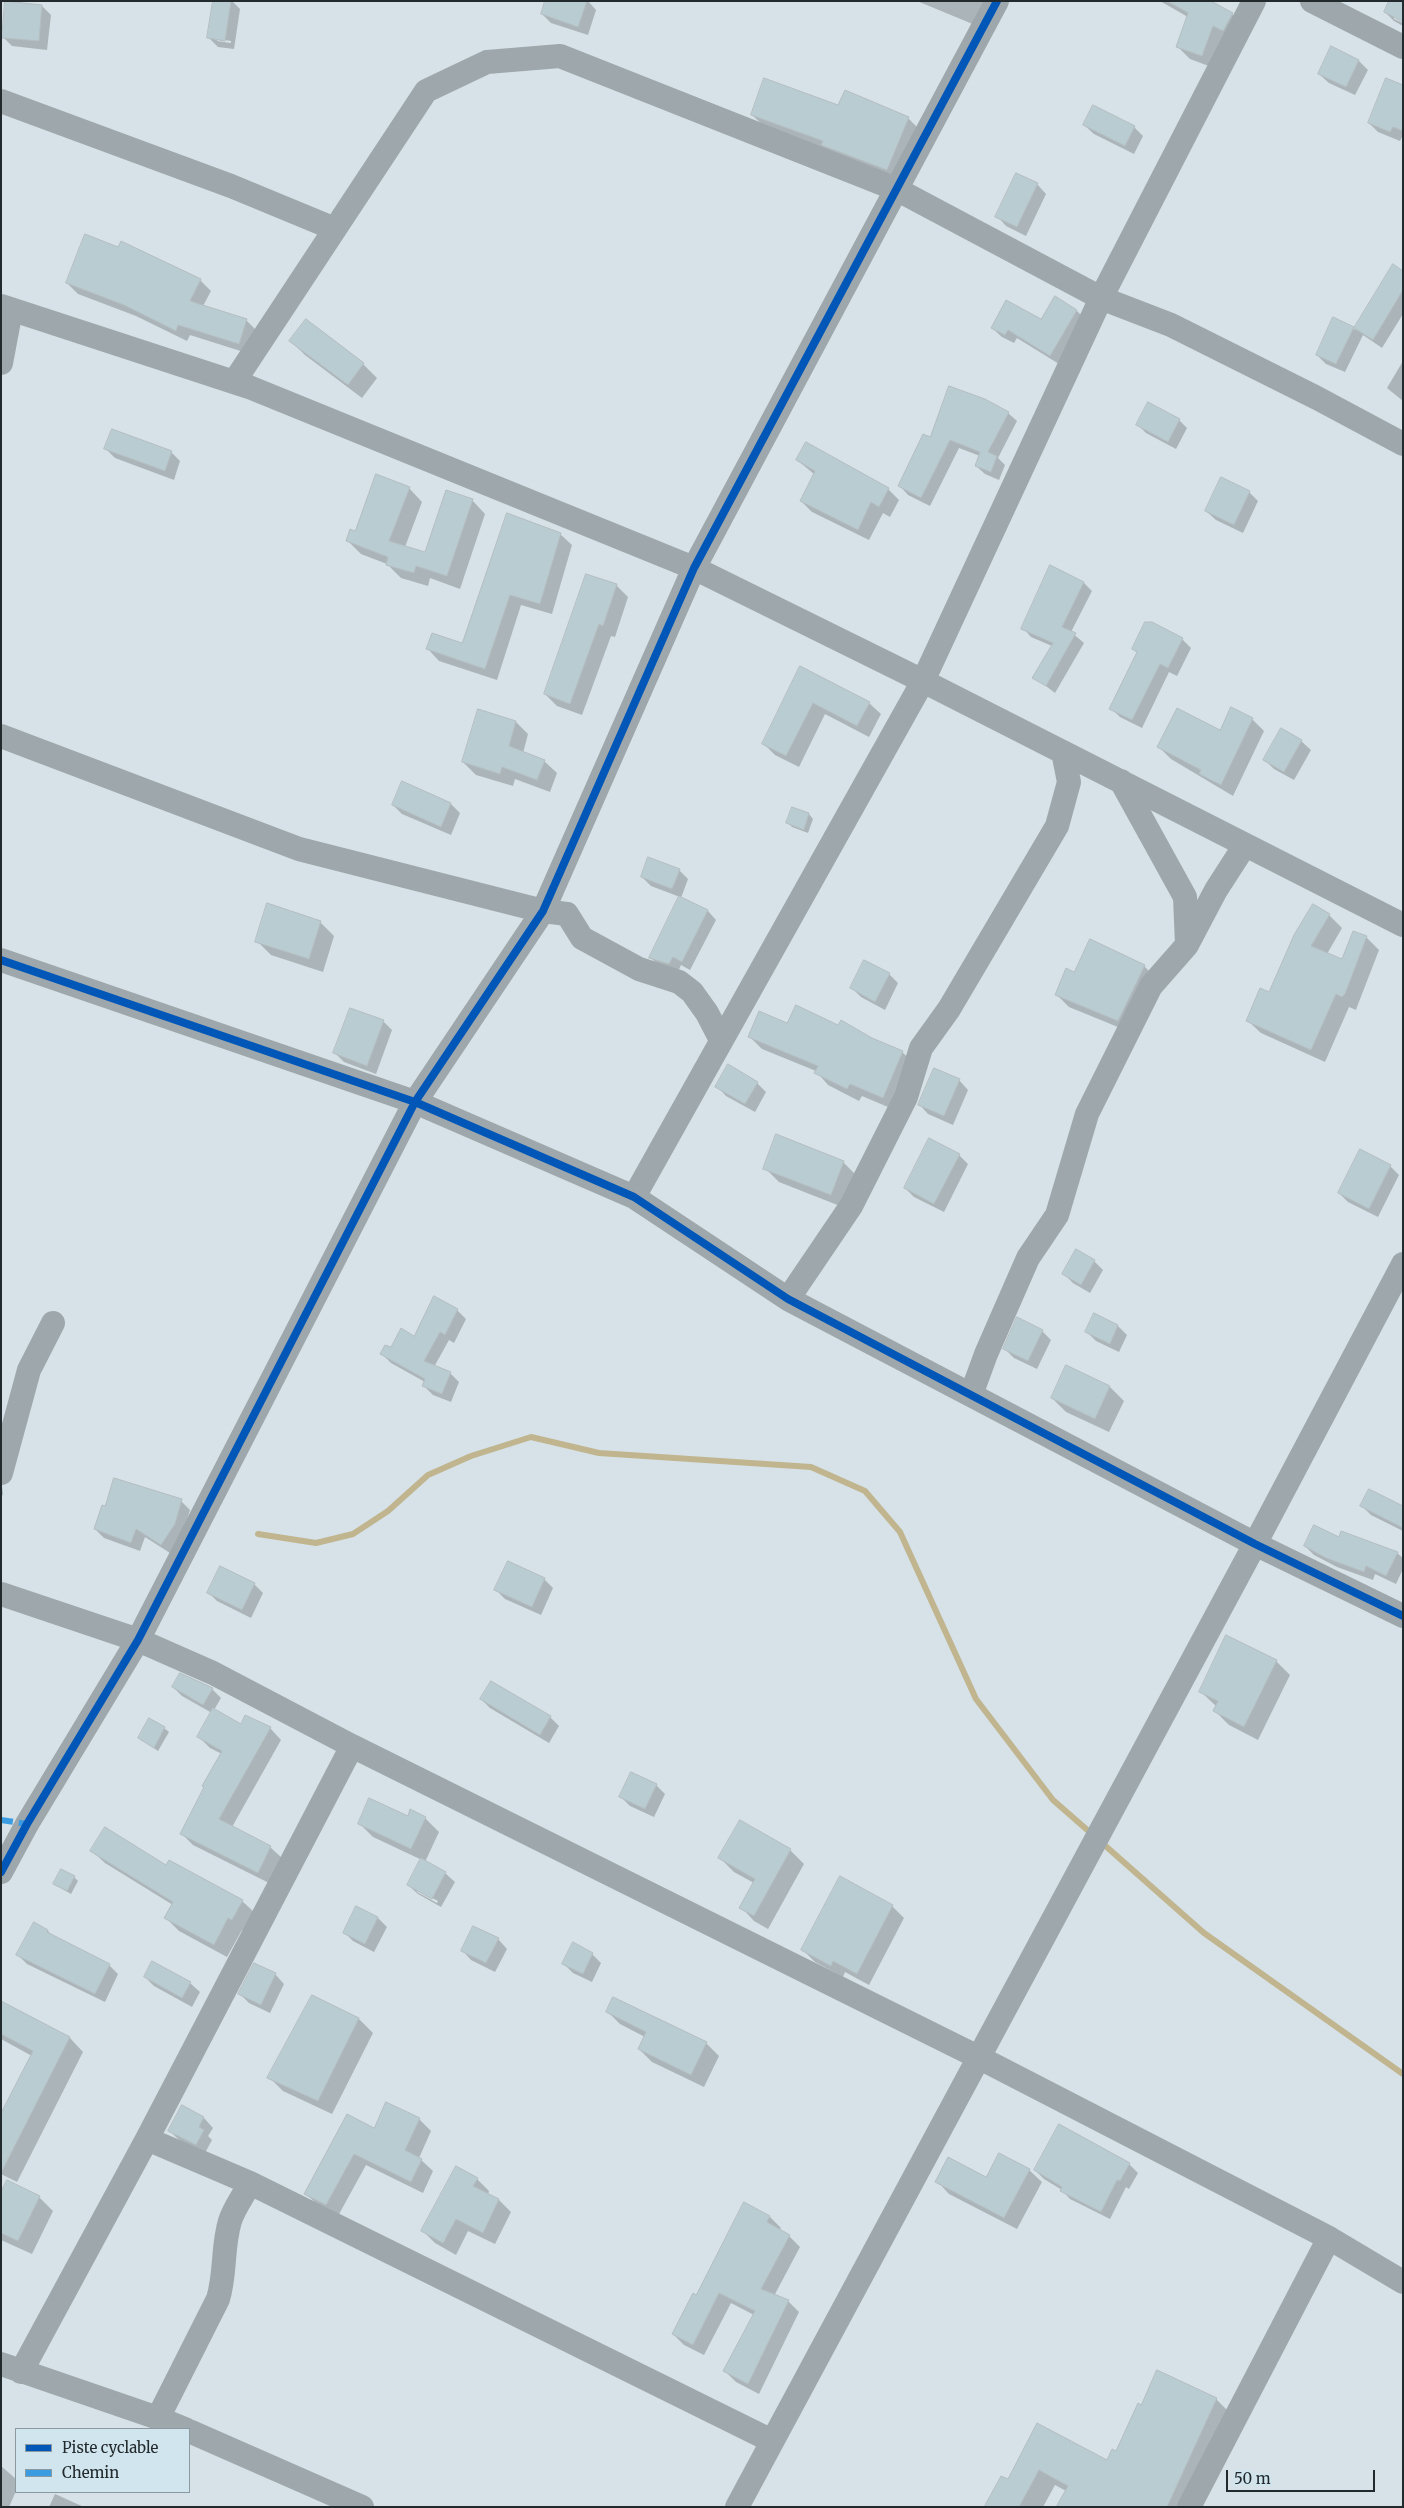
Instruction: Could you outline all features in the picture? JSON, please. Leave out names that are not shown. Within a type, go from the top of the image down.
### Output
[{"type":"street","points":[[1,1872],[27,1824],[138,1640],[415,1102],[543,911],[694,568],[997,1]]},
{"type":"street","points":[[634,1197],[923,681],[1101,298],[1254,1]]},
{"type":"street","points":[[1312,1],[1403,47]]},
{"type":"street","points":[[234,382],[426,91],[487,62],[560,56],[896,188],[1101,298],[1172,325],[1317,398],[1403,444]]},
{"type":"street","points":[[1,101],[230,186],[335,229]]},
{"type":"street","points":[[1,364],[6,308],[234,382],[694,568],[923,681],[1403,924]]},
{"type":"street","points":[[1,736],[299,849],[543,911],[566,914],[582,938],[639,970],[679,982],[692,992],[706,1012],[721,1040]]},
{"type":"street","points":[[788,1299],[851,1206],[906,1097],[921,1048],[950,1009],[1057,826],[1069,782],[1063,752]]},
{"type":"street","points":[[1121,781],[1185,897],[1187,945]]},
{"type":"street","points":[[971,1395],[986,1354],[1028,1258],[1057,1215],[1087,1114],[1151,986],[1187,945],[1216,890],[1246,845]]},
{"type":"street","points":[[1,960],[415,1102],[634,1197],[788,1299],[1255,1544],[1403,1616]]},
{"type":"street","points":[[737,2507],[1255,1544],[1403,1264]]},
{"type":"street","points":[[1,1473],[29,1370],[53,1323]]},
{"type":"street","points":[[1,1594],[138,1640],[213,1673],[352,1746],[978,2057],[1329,2238],[1403,2282]]},
{"type":"street","points":[[183,2428],[11,2368],[147,2139],[352,1746]]},
{"type":"street","points":[[147,2139],[250,2183],[772,2441]]},
{"type":"street","points":[[158,2418],[218,2300],[224,2278],[225,2247],[230,2220],[250,2183]]},
{"type":"street","points":[[1189,2507],[1329,2238]]},
{"type":"street","points":[[190,2431],[362,2507]]},
{"type":"building","points":[[5,1],[42,5],[39,41],[2,38]]},
{"type":"building","points":[[213,1],[231,1],[225,41],[207,38]]},
{"type":"building","points":[[545,1],[587,1],[578,27],[541,14]]},
{"type":"building","points":[[1167,1],[1211,1],[1233,13],[1223,31],[1213,26],[1202,56],[1176,47],[1188,13]]},
{"type":"building","points":[[1389,1],[1403,1],[1403,22],[1384,12]]},
{"type":"building","points":[[1331,46],[1359,60],[1346,87],[1318,74]]},
{"type":"building","points":[[764,78],[838,105],[845,90],[909,117],[887,170],[821,145],[823,141],[751,115]]},
{"type":"building","points":[[1386,78],[1403,85],[1403,131],[1393,127],[1390,132],[1368,123]]},
{"type":"building","points":[[1093,105],[1135,126],[1125,146],[1083,125]]},
{"type":"building","points":[[1016,173],[1038,183],[1017,227],[995,217]]},
{"type":"building","points":[[85,234],[118,247],[121,241],[201,279],[190,301],[247,319],[239,344],[178,325],[176,331],[124,305],[66,283]]},
{"type":"building","points":[[1393,264],[1403,271],[1403,290],[1373,340],[1354,328]]},
{"type":"building","points":[[1055,296],[1077,310],[1050,356],[1008,330],[1005,335],[991,328],[1006,300],[1041,319]]},
{"type":"building","points":[[1333,317],[1354,327],[1336,364],[1316,355]]},
{"type":"building","points":[[306,319],[364,363],[348,385],[289,341]]},
{"type":"building","points":[[949,386],[985,399],[1009,412],[988,452],[997,456],[991,472],[975,466],[980,452],[950,440],[921,498],[898,486],[923,434],[930,437]]},
{"type":"building","points":[[1148,402],[1180,419],[1168,442],[1136,425]]},
{"type":"building","points":[[112,429],[172,451],[165,471],[104,449]]},
{"type":"building","points":[[806,442],[889,488],[879,507],[871,502],[858,530],[800,501],[815,471],[796,460]]},
{"type":"building","points":[[376,474],[410,487],[389,541],[425,552],[446,490],[473,499],[447,576],[416,566],[414,573],[386,565],[388,557],[346,541],[350,529],[355,531]]},
{"type":"building","points":[[1221,477],[1250,491],[1234,525],[1205,511]]},
{"type":"building","points":[[507,513],[561,533],[540,604],[510,595],[485,669],[426,649],[432,633],[462,643]]},
{"type":"building","points":[[1050,565],[1084,582],[1062,627],[1076,633],[1046,686],[1032,678],[1053,643],[1021,629]]},
{"type":"building","points":[[586,574],[617,584],[603,626],[599,624],[570,704],[544,694]]},
{"type":"building","points":[[1145,622],[1152,622],[1183,638],[1168,668],[1160,664],[1132,720],[1109,709],[1137,652],[1132,649]]},
{"type":"building","points":[[800,666],[870,702],[857,726],[813,703],[786,756],[762,744]]},
{"type":"building","points":[[1231,707],[1253,718],[1221,785],[1199,774],[1201,770],[1157,747],[1177,708],[1220,730]]},
{"type":"building","points":[[478,709],[516,721],[509,746],[545,760],[537,780],[502,767],[500,774],[462,762]]},
{"type":"building","points":[[1281,728],[1302,740],[1284,772],[1263,760]]},
{"type":"building","points":[[402,781],[451,803],[441,827],[392,805]]},
{"type":"building","points":[[792,807],[809,813],[804,830],[786,823]]},
{"type":"building","points":[[648,857],[680,869],[672,889],[641,877]]},
{"type":"building","points":[[679,896],[708,910],[682,962],[673,957],[669,964],[649,958]]},
{"type":"building","points":[[267,903],[321,921],[309,959],[255,942]]},
{"type":"building","points":[[1313,904],[1330,914],[1311,946],[1342,959],[1353,931],[1367,936],[1345,994],[1342,997],[1336,994],[1311,1050],[1246,1021],[1260,988],[1269,992],[1294,935]]},
{"type":"building","points":[[1090,939],[1145,965],[1118,1021],[1055,995],[1066,968],[1074,972]]},
{"type":"building","points":[[864,960],[890,973],[875,1002],[850,988]]},
{"type":"building","points":[[796,1005],[838,1025],[841,1020],[872,1038],[903,1051],[883,1098],[850,1084],[847,1089],[814,1073],[818,1066],[748,1037],[759,1011],[787,1023]]},
{"type":"building","points":[[350,1008],[384,1020],[367,1066],[333,1053]]},
{"type":"building","points":[[728,1064],[758,1082],[745,1104],[715,1087]]},
{"type":"building","points":[[934,1068],[960,1079],[944,1116],[918,1105]]},
{"type":"building","points":[[776,1134],[844,1161],[831,1195],[763,1169]]},
{"type":"building","points":[[929,1138],[960,1154],[934,1204],[904,1188]]},
{"type":"building","points":[[1360,1149],[1391,1165],[1369,1209],[1338,1193]]},
{"type":"building","points":[[1076,1249],[1095,1260],[1081,1285],[1062,1274]]},
{"type":"building","points":[[434,1296],[458,1309],[445,1335],[440,1332],[424,1361],[451,1372],[442,1394],[422,1386],[425,1379],[380,1354],[385,1345],[391,1347],[401,1328],[414,1336]]},
{"type":"building","points":[[1094,1313],[1118,1325],[1110,1344],[1085,1332]]},
{"type":"building","points":[[1017,1317],[1043,1330],[1028,1361],[1003,1349]]},
{"type":"building","points":[[1066,1365],[1110,1386],[1095,1419],[1051,1398]]},
{"type":"building","points":[[114,1478],[182,1499],[175,1524],[161,1545],[136,1529],[131,1543],[94,1529],[102,1505],[105,1506]]},
{"type":"building","points":[[1369,1489],[1403,1506],[1403,1528],[1360,1506]]},
{"type":"building","points":[[1314,1525],[1339,1537],[1341,1531],[1398,1552],[1386,1576],[1366,1566],[1364,1572],[1326,1558],[1304,1546]]},
{"type":"building","points":[[508,1561],[545,1578],[532,1607],[494,1590]]},
{"type":"building","points":[[220,1566],[255,1583],[242,1610],[207,1593]]},
{"type":"building","points":[[1226,1635],[1277,1660],[1244,1727],[1213,1711],[1218,1701],[1199,1692]]},
{"type":"building","points":[[180,1673],[213,1688],[203,1705],[172,1687]]},
{"type":"building","points":[[491,1681],[551,1716],[540,1735],[480,1699]]},
{"type":"building","points":[[213,1708],[241,1724],[245,1715],[271,1727],[219,1819],[271,1846],[258,1873],[180,1834],[204,1787],[202,1786],[222,1751],[197,1737]]},
{"type":"building","points":[[149,1718],[165,1727],[154,1748],[138,1738]]},
{"type":"building","points":[[631,1772],[657,1784],[645,1809],[619,1797]]},
{"type":"building","points":[[369,1798],[408,1816],[410,1809],[426,1817],[411,1849],[358,1824]]},
{"type":"building","points":[[740,1820],[791,1849],[754,1916],[739,1908],[755,1879],[718,1858]]},
{"type":"building","points":[[105,1827],[166,1865],[169,1860],[243,1900],[232,1920],[228,1918],[214,1945],[164,1918],[173,1902],[90,1851]]},
{"type":"building","points":[[421,1858],[446,1872],[432,1899],[407,1885]]},
{"type":"building","points":[[61,1869],[75,1876],[67,1891],[53,1884]]},
{"type":"building","points":[[840,1876],[893,1905],[857,1974],[833,1961],[831,1966],[801,1950]]},
{"type":"building","points":[[356,1906],[378,1917],[365,1944],[343,1933]]},
{"type":"building","points":[[34,1922],[48,1930],[47,1932],[110,1964],[95,1994],[16,1955]]},
{"type":"building","points":[[473,1926],[499,1938],[486,1963],[461,1951]]},
{"type":"building","points":[[573,1942],[593,1953],[583,1974],[562,1964]]},
{"type":"building","points":[[152,1961],[191,1982],[182,1998],[144,1977]]},
{"type":"building","points":[[254,1963],[276,1973],[261,2005],[238,1994]]},
{"type":"building","points":[[312,1995],[359,2018],[318,2101],[267,2078]]},
{"type":"building","points":[[613,1997],[707,2042],[691,2075],[638,2049],[646,2032],[606,2012]]},
{"type":"building","points":[[1,2001],[70,2037],[1,2173],[1,2113],[33,2051],[1,2034]]},
{"type":"building","points":[[386,2102],[420,2118],[405,2150],[422,2159],[411,2182],[354,2154],[326,2205],[304,2194],[347,2114],[374,2128]]},
{"type":"building","points":[[182,2105],[204,2117],[199,2127],[204,2130],[196,2145],[168,2131]]},
{"type":"building","points":[[1059,2124],[1130,2163],[1120,2181],[1117,2180],[1101,2212],[1060,2191],[1062,2187],[1034,2170]]},
{"type":"building","points":[[999,2153],[1030,2169],[1004,2218],[935,2182],[948,2157],[986,2177]]},
{"type":"building","points":[[456,2166],[478,2178],[473,2186],[499,2199],[483,2233],[456,2219],[443,2243],[421,2231]]},
{"type":"building","points":[[7,2180],[40,2196],[18,2241],[1,2233],[1,2192]]},
{"type":"building","points":[[744,2202],[770,2216],[767,2222],[790,2235],[761,2289],[789,2300],[748,2384],[723,2371],[755,2311],[719,2293],[693,2345],[672,2334],[693,2293],[696,2295]]},
{"type":"building","points":[[1157,2370],[1217,2398],[1167,2507],[1056,2507],[1068,2486],[1039,2470],[1019,2507],[984,2507],[1001,2476],[1008,2479],[1037,2423],[1107,2460],[1112,2449],[1116,2451],[1138,2403],[1141,2405]]},
{"type":"waterway","points":[[258,1534],[316,1543],[353,1534],[388,1511],[428,1475],[471,1456],[531,1437],[599,1453],[811,1467],[865,1491],[900,1532],[976,1699],[1053,1800],[1093,1835]]},
{"type":"waterway","points":[[1101,1842],[1204,1933],[1403,2074]]},
{"type":"marked path","points":[[1,1820],[27,1824]]},
{"type":"cycle path","points":[[1,1872],[27,1824],[138,1640],[415,1102],[543,911],[694,568],[997,1]]},
{"type":"cycle path","points":[[1,960],[415,1102],[634,1197],[788,1299],[1255,1544],[1403,1616]]}]
